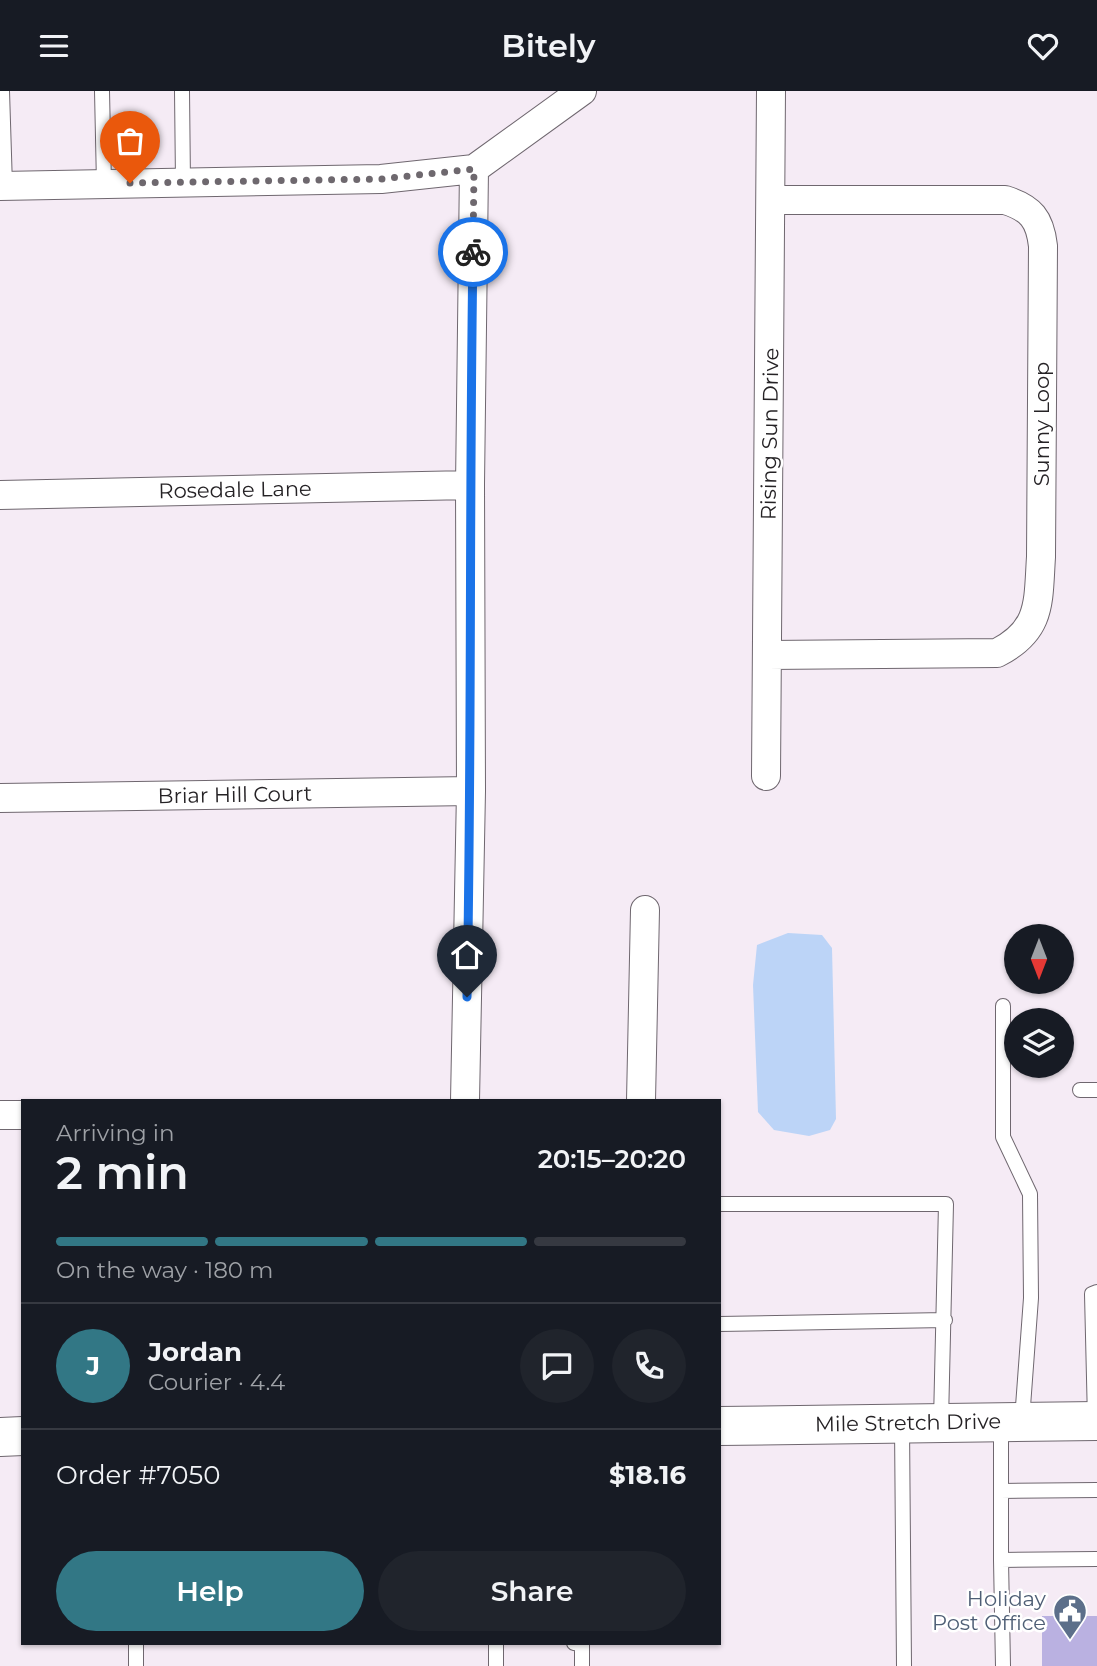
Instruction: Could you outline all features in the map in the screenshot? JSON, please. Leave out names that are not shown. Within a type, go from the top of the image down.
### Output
[{"type":"street","points":[[2,186],[381,179],[474,169],[582,91]]},
{"type":"street","name":"Rising Sun Drive","points":[[766,776],[771,91]]},
{"type":"street","points":[[465,1099],[471,791],[470,485],[474,169]]},
{"type":"street","name":"Sunny Loop","points":[[768,655],[997,653],[1012,645],[1034,621],[1038,604],[1042,544],[1043,246],[1041,229],[1034,217],[1021,205],[1004,200],[772,200]]},
{"type":"street","name":"Rosedale Lane","points":[[0,495],[470,485]]},
{"type":"street","name":"Briar Hill Court","points":[[0,798],[471,791]]},
{"type":"street","points":[[640,1099],[645,910]]},
{"type":"street","points":[[0,1115],[21,1115]]},
{"type":"street","name":"Mile Stretch Drive","points":[[721,1426],[1096,1421]]},
{"type":"street","points":[[0,1437],[21,1436]]},
{"type":"lane","points":[[2,91],[2,186]]},
{"type":"lane","points":[[102,91],[104,184]]},
{"type":"lane","points":[[182,91],[183,183]]},
{"type":"lane","points":[[1003,1006],[1003,1137],[1030,1193],[1031,1298],[1001,1491],[1003,1666]]},
{"type":"lane","points":[[1080,1090],[1097,1090]]},
{"type":"lane","points":[[721,1204],[946,1204],[941,1423]]},
{"type":"lane","points":[[1096,1421],[1092,1294],[1097,1292]]},
{"type":"lane","points":[[721,1324],[945,1321]]},
{"type":"lane","points":[[902,1423],[904,1666]]},
{"type":"lane","points":[[1001,1491],[1097,1490]]},
{"type":"lane","points":[[1001,1560],[1097,1559]]},
{"type":"lane","points":[[136,1645],[136,1666]]},
{"type":"lane","points":[[496,1645],[496,1666]]},
{"type":"lane","points":[[582,1645],[582,1666]]},
{"type":"water","points":[[788,933],[822,935],[832,948],[836,1119],[830,1130],[809,1136],[774,1130],[758,1112],[753,985],[757,945]]},
{"type":"building","name":"Holiday Post Office","points":[[1042,1616],[1097,1616],[1097,1666],[1042,1666]]},
{"type":"way so far","points":[[130,183],[381,179],[474,169],[473,252]]},
{"type":"place","name":"Holiday Post Office","points":[[1070,1641]]},
{"type":"route","points":[[467,997],[471,791],[470,485],[473,252]]}]
